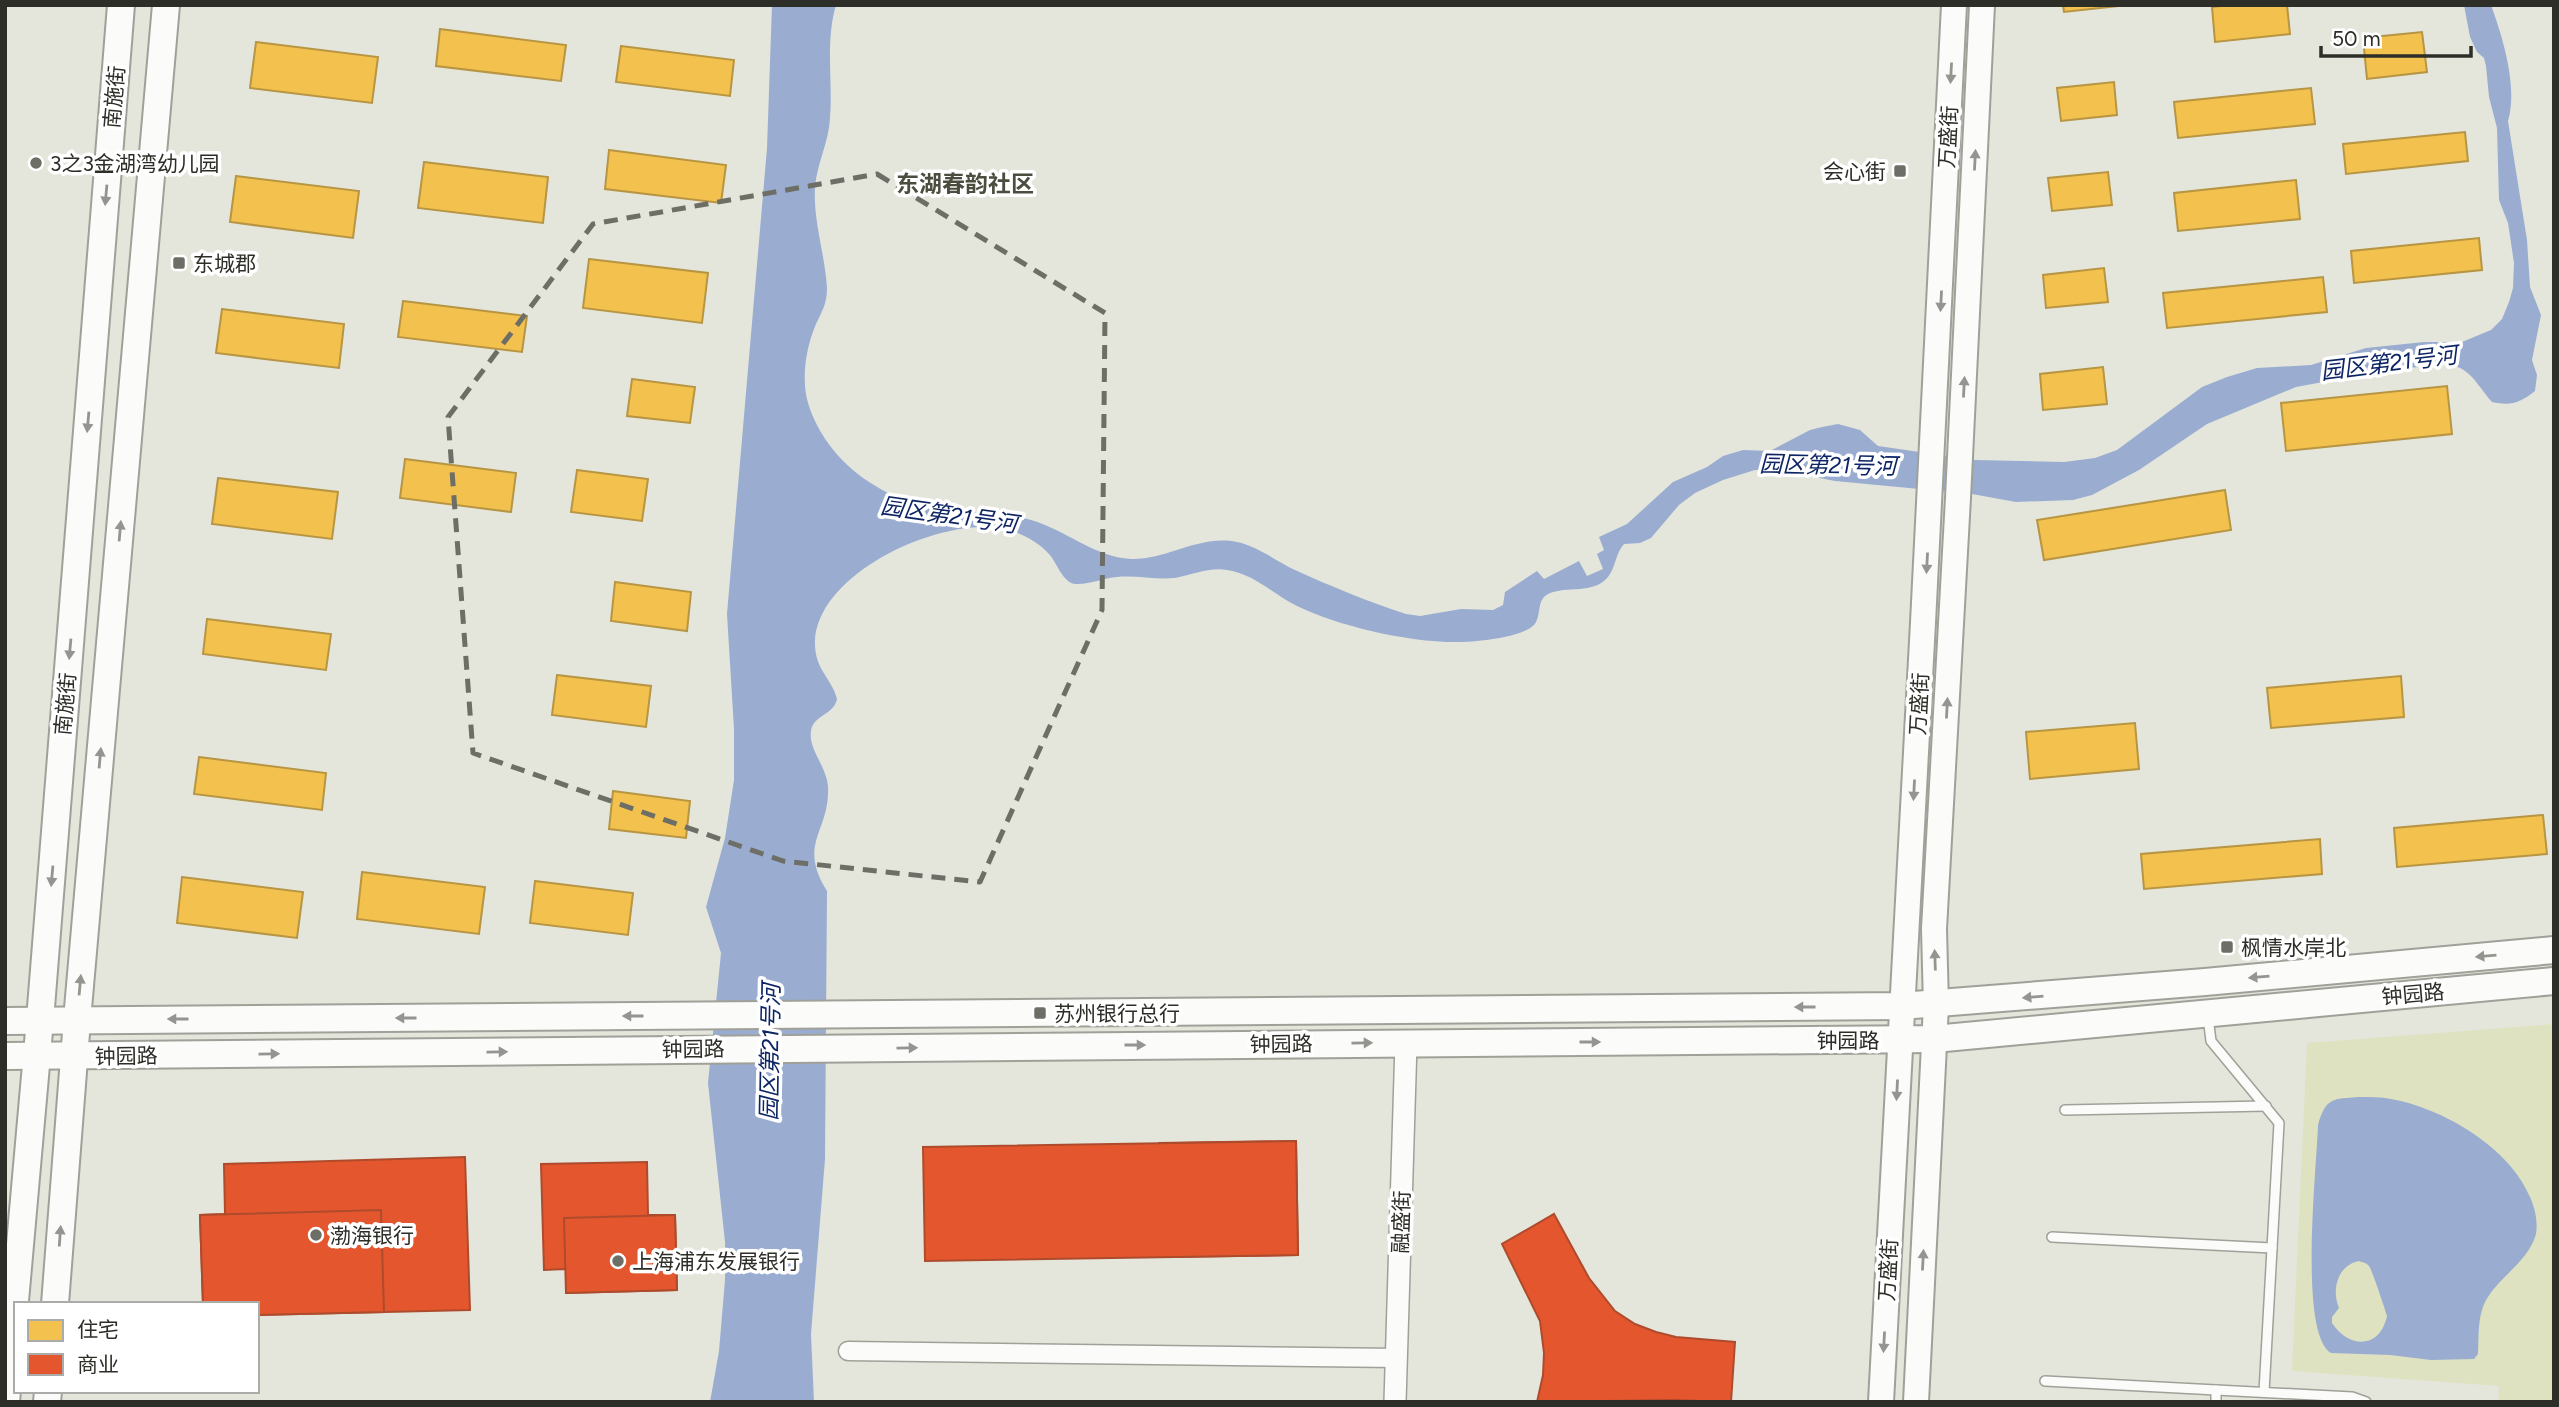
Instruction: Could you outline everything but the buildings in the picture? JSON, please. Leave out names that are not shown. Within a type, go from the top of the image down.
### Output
[{"type":"main road","name":"南施街","points":[[15,1302],[40,1020],[121,5]]},
{"type":"main road","name":"南施街","points":[[55,1302],[77,1020],[166,5]]},
{"type":"main road","name":"万盛街","points":[[1881,1402],[1934,449],[1954,5]]},
{"type":"main road","name":"万盛街","points":[[1916,1402],[1936,1005],[1934,929],[1982,5]]},
{"type":"main road","name":"钟园路","points":[[5,1021],[1901,1006],[2554,950]]},
{"type":"main road","name":"钟园路","points":[[5,1056],[1934,1039],[2554,981]]},
{"type":"main road","name":"南施街","points":[[6,1402],[14,1310]]},
{"type":"street","name":"融盛街","points":[[1395,1402],[1406,1043]]},
{"type":"street","points":[[848,1351],[1397,1358]]},
{"type":"lane","points":[[2208,1013],[2211,1041],[2279,1123],[2264,1392]]},
{"type":"lane","points":[[2065,1110],[2266,1106]]},
{"type":"lane","points":[[2052,1237],[2272,1248]]},
{"type":"lane","points":[[2045,1381],[2352,1397],[2366,1402]]},
{"type":"lane","points":[[2216,1390],[2216,1402]]},
{"type":"highlighted area","points":[[877,174],[1105,313],[1102,610],[980,882],[783,861],[473,753],[448,417],[593,224]]},
{"type":"green space","points":[[2554,1024],[2554,1402],[2498,1402],[2499,1386],[2292,1371],[2307,1043]]},
{"type":"water","name":"园区第21号河","points":[[772,5],[836,5],[831,33],[829,127],[815,187],[827,294],[810,343],[805,374],[808,403],[817,425],[844,462],[880,489],[923,506],[1031,520],[1118,557],[1131,559],[1158,556],[1197,544],[1223,540],[1252,547],[1321,582],[1406,614],[1420,616],[1461,609],[1493,610],[1503,605],[1505,592],[1537,571],[1544,579],[1579,561],[1587,576],[1603,569],[1597,554],[1604,550],[1599,537],[1627,524],[1673,482],[1707,467],[1723,456],[1743,450],[1770,451],[1810,430],[1838,424],[1860,430],[1878,446],[1975,460],[2064,462],[2095,458],[2117,450],[2202,387],[2227,377],[2257,368],[2311,365],[2366,348],[2424,342],[2462,342],[2491,330],[2502,319],[2513,288],[2514,263],[2508,223],[2499,200],[2497,128],[2489,97],[2486,66],[2484,58],[2477,52],[2470,37],[2464,5],[2491,5],[2508,63],[2511,108],[2508,121],[2527,240],[2530,287],[2541,315],[2532,360],[2537,375],[2535,391],[2515,402],[2492,402],[2466,372],[2443,364],[2377,372],[2296,387],[2207,424],[2139,470],[2092,495],[2073,500],[2016,502],[1972,494],[1835,481],[1783,471],[1755,470],[1723,480],[1695,493],[1679,505],[1651,538],[1640,543],[1624,544],[1611,573],[1602,583],[1548,594],[1542,600],[1538,618],[1532,627],[1500,638],[1483,640],[1434,641],[1385,634],[1337,622],[1297,606],[1255,580],[1237,572],[1220,569],[1175,578],[1124,577],[1075,584],[1067,580],[1051,557],[1036,543],[1013,531],[987,527],[956,530],[924,538],[892,552],[863,570],[838,591],[822,615],[815,641],[820,667],[837,699],[832,708],[815,722],[811,731],[812,745],[828,787],[815,849],[819,875],[827,891],[825,1159],[811,1334],[814,1402],[710,1402],[719,1351],[725,1242],[708,1083],[721,953],[706,907],[725,838],[734,780],[734,729],[727,614],[767,148]]},
{"type":"water","points":[[2337,1099],[2391,1099],[2432,1111],[2453,1121],[2491,1147],[2507,1162],[2530,1197],[2537,1225],[2533,1243],[2484,1303],[2479,1325],[2478,1354],[2474,1359],[2431,1360],[2390,1355],[2331,1353],[2321,1339],[2315,1315],[2312,1283],[2318,1125],[2328,1104]],"holes":[[[2359,1261],[2371,1269],[2387,1316],[2378,1335],[2363,1342],[2347,1338],[2332,1323],[2332,1317],[2339,1308],[2336,1293],[2338,1279],[2346,1267]]]},
{"type":"place","name":"3之3金湖湾幼儿园","points":[[36,163]]},
{"type":"place","name":"会心街","points":[[1900,171]]},
{"type":"place","name":"东城郡","points":[[179,263]]},
{"type":"place","name":"枫情水岸北","points":[[2227,947]]},
{"type":"place","name":"苏州银行总行","points":[[1040,1013]]},
{"type":"place","name":"渤海银行","points":[[316,1235]]},
{"type":"place","name":"上海浦东发展银行","points":[[618,1261]]},
{"type":"district","name":"东湖春韵社区","points":[[965,184]]}]
